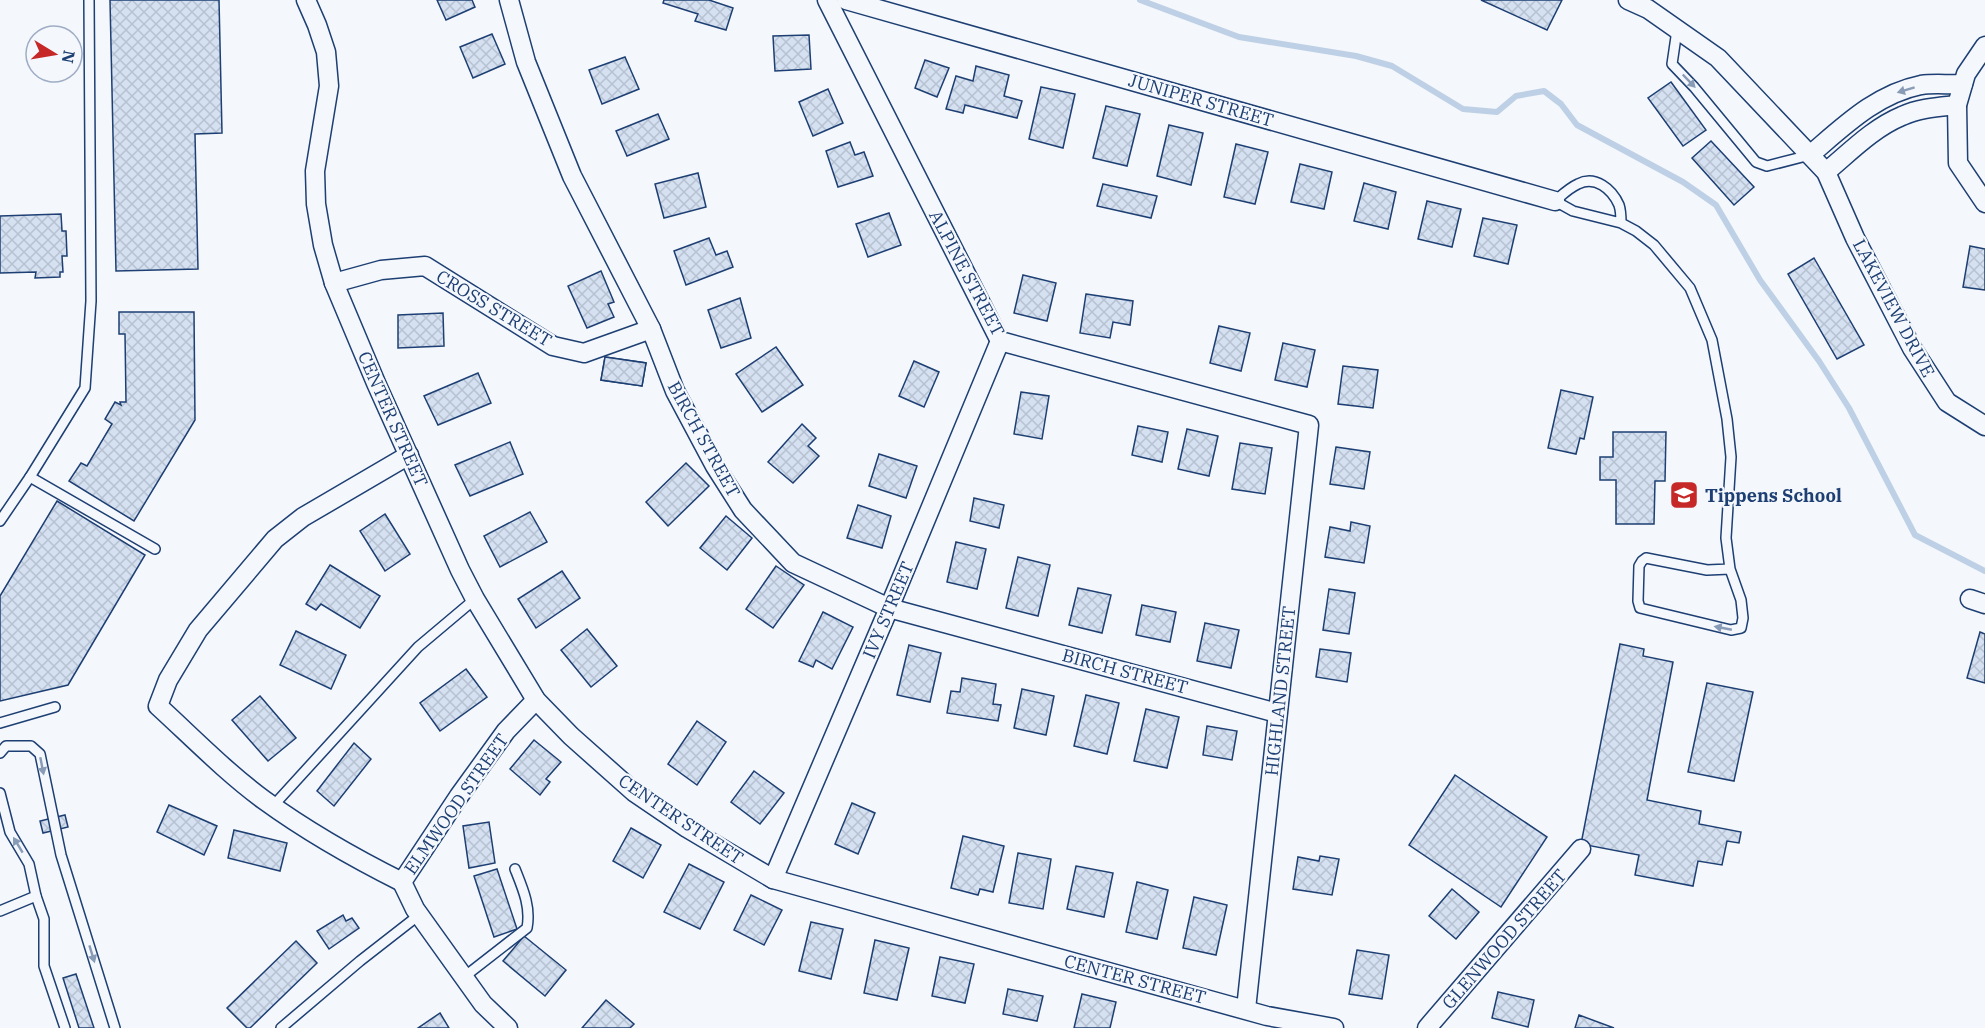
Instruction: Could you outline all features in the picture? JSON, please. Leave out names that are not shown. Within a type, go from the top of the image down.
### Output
[{"type":"street","name":"CENTER STREET","points":[[306,0],[326,52],[329,86],[315,171],[316,204],[323,245],[334,284],[376,383],[475,599],[536,700],[571,736],[634,792],[687,828],[773,879],[1246,1009],[1296,1025],[1334,1028]]},
{"type":"street","name":"BIRCH STREET","points":[[509,0],[526,62],[572,176],[651,328],[675,391],[715,466],[743,510],[794,563],[890,608],[1277,713]]},
{"type":"street","name":"ALPINE STREET","points":[[827,0],[1000,340],[1258,412]]},
{"type":"street","name":"JUNIPER STREET","points":[[846,0],[1555,201]]},
{"type":"street","name":"LAKEVIEW DRIVE","points":[[1628,0],[1648,9],[1718,58],[1826,172],[1855,238],[1912,348],[1947,402],[1985,426]]},
{"type":"street","points":[[1985,46],[1966,74],[1957,105],[1958,164],[1985,203]]},
{"type":"street","points":[[1810,155],[1859,113],[1893,94],[1922,85],[1963,84]]},
{"type":"street","points":[[1826,172],[1872,132],[1902,116],[1925,108],[1957,105]]},
{"type":"street","name":"CROSS STREET","points":[[334,284],[381,270],[425,266],[553,346],[584,353],[651,328]]},
{"type":"street","name":"IVY STREET","points":[[773,879],[890,608],[1000,340]]},
{"type":"street","name":"HIGHLAND STREET","points":[[1246,1009],[1309,424],[1258,412]]},
{"type":"street","points":[[402,882],[339,850],[273,806],[225,768],[158,706],[168,680],[198,630],[275,539],[303,517],[409,455]]},
{"type":"street","name":"ELMWOOD STREET","points":[[508,1028],[483,1004],[419,915],[402,882],[459,796],[506,731],[536,700]]},
{"type":"street","name":"GLENWOOD STREET","points":[[1427,1028],[1581,849]]},
{"type":"lane","points":[[0,521],[86,388],[91,300],[89,0]]},
{"type":"lane","points":[[1677,30],[1672,64],[1756,162],[1767,166],[1810,155]]},
{"type":"lane","points":[[1621,224],[1618,205],[1603,185],[1597,182],[1578,183],[1555,201],[1573,211],[1621,224],[1636,231],[1654,245],[1690,288],[1712,340],[1727,419],[1731,457],[1726,538],[1730,569],[1741,600],[1743,618],[1741,628],[1731,630],[1640,608],[1638,601],[1639,566],[1646,558],[1707,570],[1730,569]]},
{"type":"lane","points":[[30,477],[155,549]]},
{"type":"lane","points":[[273,806],[418,646],[475,599]]},
{"type":"lane","points":[[0,723],[55,707]]},
{"type":"lane","points":[[0,753],[6,746],[31,746],[40,754],[61,855],[115,1028]]},
{"type":"lane","points":[[0,793],[10,832],[29,864],[44,919],[44,966],[65,1028]]},
{"type":"lane","points":[[464,977],[527,928],[529,916],[527,902],[515,869]]},
{"type":"lane","points":[[0,912],[36,896]]},
{"type":"lane","points":[[281,1028],[419,915]]},
{"type":"building","points":[[110,0],[219,0],[222,133],[195,134],[198,269],[116,271]]},
{"type":"building","points":[[437,0],[472,0],[475,7],[446,20]]},
{"type":"building","points":[[664,0],[709,0],[733,8],[726,30],[695,21],[698,14],[663,3]]},
{"type":"building","points":[[1481,0],[1562,0],[1547,30]]},
{"type":"building","points":[[492,34],[505,64],[473,78],[460,47]]},
{"type":"building","points":[[809,35],[811,69],[775,71],[773,36]]},
{"type":"building","points":[[625,57],[639,89],[602,104],[589,70]]},
{"type":"building","points":[[925,60],[949,68],[937,97],[915,88]]},
{"type":"building","points":[[976,66],[1009,75],[1004,96],[1022,101],[1017,118],[965,105],[963,113],[946,109],[956,76],[973,81]]},
{"type":"building","points":[[1671,82],[1706,130],[1683,146],[1648,98]]},
{"type":"building","points":[[1041,87],[1075,94],[1063,148],[1029,139]]},
{"type":"building","points":[[828,89],[843,123],[813,136],[799,102]]},
{"type":"building","points":[[1106,106],[1140,114],[1127,166],[1093,158]]},
{"type":"building","points":[[658,114],[669,139],[627,156],[616,131]]},
{"type":"building","points":[[1169,125],[1203,133],[1191,185],[1157,176]]},
{"type":"building","points":[[1711,141],[1754,187],[1734,205],[1692,158]]},
{"type":"building","points":[[850,142],[855,155],[864,152],[873,176],[838,187],[826,151]]},
{"type":"building","points":[[1236,144],[1268,152],[1255,204],[1224,197]]},
{"type":"building","points":[[1300,164],[1332,172],[1324,209],[1291,202]]},
{"type":"building","points":[[698,173],[706,207],[664,218],[655,184]]},
{"type":"building","points":[[1364,183],[1396,192],[1388,229],[1354,221]]},
{"type":"building","points":[[1103,184],[1157,196],[1151,218],[1097,206]]},
{"type":"building","points":[[1427,201],[1461,209],[1452,247],[1418,239]]},
{"type":"building","points":[[889,213],[901,245],[868,257],[856,224]]},
{"type":"building","points":[[61,214],[62,231],[66,231],[67,256],[62,256],[63,272],[60,272],[60,277],[35,278],[36,272],[0,273],[0,216]]},
{"type":"building","points":[[1483,218],[1517,225],[1508,264],[1474,256]]},
{"type":"building","points":[[709,238],[716,255],[727,251],[733,267],[686,285],[674,251]]},
{"type":"building","points":[[1970,246],[1985,249],[1985,290],[1963,287]]},
{"type":"building","points":[[1814,258],[1864,345],[1837,359],[1788,274]]},
{"type":"building","points":[[601,271],[614,302],[608,304],[614,317],[587,328],[568,286]]},
{"type":"building","points":[[1023,275],[1056,283],[1047,321],[1014,313]]},
{"type":"building","points":[[1086,294],[1133,301],[1130,325],[1113,322],[1110,338],[1080,333]]},
{"type":"building","points":[[740,298],[751,338],[721,348],[708,310]]},
{"type":"building","points":[[119,312],[194,312],[195,420],[134,521],[69,481],[81,463],[87,466],[112,424],[105,419],[115,402],[121,405],[120,402],[126,402],[125,334],[119,334]]},
{"type":"building","points":[[443,313],[444,346],[398,348],[398,315]]},
{"type":"building","points":[[1219,326],[1250,333],[1241,371],[1210,363]]},
{"type":"building","points":[[1283,343],[1315,350],[1307,387],[1275,380]]},
{"type":"building","points":[[776,347],[803,385],[762,412],[736,374]]},
{"type":"building","points":[[605,357],[646,363],[642,386],[601,380]]},
{"type":"building","points":[[605,357],[646,363],[642,386],[601,380]]},
{"type":"building","points":[[914,361],[939,372],[924,407],[899,396]]},
{"type":"building","points":[[1343,366],[1378,370],[1373,408],[1338,404]]},
{"type":"building","points":[[478,373],[491,403],[438,425],[424,396]]},
{"type":"building","points":[[1561,390],[1593,397],[1584,439],[1580,438],[1576,454],[1548,448]]},
{"type":"building","points":[[1021,392],[1049,396],[1042,439],[1014,434]]},
{"type":"building","points":[[802,424],[816,438],[808,446],[819,456],[793,483],[768,462]]},
{"type":"building","points":[[1138,426],[1168,432],[1162,462],[1132,455]]},
{"type":"building","points":[[1187,429],[1218,436],[1209,476],[1178,469]]},
{"type":"building","points":[[1613,432],[1666,432],[1665,481],[1655,481],[1654,524],[1616,524],[1616,480],[1600,480],[1600,457],[1613,457]]},
{"type":"building","points":[[510,442],[523,474],[470,496],[455,465]]},
{"type":"building","points":[[1240,443],[1272,448],[1265,494],[1232,489]]},
{"type":"building","points":[[1336,447],[1370,452],[1364,489],[1330,484]]},
{"type":"building","points":[[879,454],[917,466],[906,498],[869,486]]},
{"type":"building","points":[[686,463],[709,486],[668,526],[646,502]]},
{"type":"building","points":[[974,498],[1004,505],[999,528],[970,521]]},
{"type":"building","points":[[57,501],[145,555],[68,685],[0,701],[0,596]]},
{"type":"building","points":[[858,505],[891,516],[882,548],[847,538]]},
{"type":"building","points":[[530,512],[547,542],[500,567],[484,536]]},
{"type":"building","points":[[385,514],[410,554],[385,571],[360,531]]},
{"type":"building","points":[[726,516],[752,538],[727,570],[700,548]]},
{"type":"building","points":[[1351,522],[1370,526],[1364,563],[1325,557],[1330,527],[1350,531]]},
{"type":"building","points":[[956,542],[986,549],[977,589],[947,582]]},
{"type":"building","points":[[1018,557],[1050,565],[1038,616],[1006,608]]},
{"type":"building","points":[[330,565],[380,596],[360,628],[321,604],[316,610],[306,604]]},
{"type":"building","points":[[776,566],[804,585],[773,628],[746,609]]},
{"type":"building","points":[[562,571],[580,598],[536,628],[518,599]]},
{"type":"building","points":[[1078,588],[1111,595],[1102,633],[1069,625]]},
{"type":"building","points":[[1329,589],[1355,593],[1349,634],[1323,630]]},
{"type":"building","points":[[1142,605],[1176,612],[1170,642],[1136,635]]},
{"type":"building","points":[[823,612],[853,627],[832,669],[816,660],[813,667],[799,661]]},
{"type":"building","points":[[1205,623],[1239,630],[1231,668],[1197,661]]},
{"type":"building","points":[[587,629],[617,666],[591,687],[561,650]]},
{"type":"building","points":[[296,631],[346,655],[331,689],[280,665]]},
{"type":"building","points":[[1980,632],[1985,634],[1985,683],[1967,678]]},
{"type":"building","points":[[1620,644],[1644,649],[1643,656],[1673,662],[1647,800],[1701,811],[1699,824],[1741,832],[1739,843],[1727,841],[1722,865],[1698,861],[1693,886],[1635,875],[1639,855],[1581,844]]},
{"type":"building","points":[[909,645],[941,653],[930,702],[897,695]]},
{"type":"building","points":[[1320,649],[1351,653],[1347,682],[1316,677]]},
{"type":"building","points":[[466,669],[487,697],[440,731],[420,703]]},
{"type":"building","points":[[962,678],[996,684],[993,704],[1001,705],[998,721],[947,713],[951,691],[960,692]]},
{"type":"building","points":[[1707,683],[1753,692],[1734,781],[1688,772]]},
{"type":"building","points":[[1022,689],[1054,696],[1046,735],[1014,728]]},
{"type":"building","points":[[1086,695],[1119,703],[1107,754],[1074,746]]},
{"type":"building","points":[[260,696],[296,738],[268,761],[232,720]]},
{"type":"building","points":[[1146,709],[1179,717],[1167,768],[1134,761]]},
{"type":"building","points":[[697,721],[726,742],[697,785],[668,764]]},
{"type":"building","points":[[1207,726],[1237,731],[1232,760],[1203,755]]},
{"type":"building","points":[[534,740],[561,762],[546,779],[550,782],[540,795],[510,769]]},
{"type":"building","points":[[354,743],[371,759],[334,806],[317,791]]},
{"type":"building","points":[[754,771],[784,793],[760,824],[731,802]]},
{"type":"building","points":[[1455,775],[1547,837],[1501,907],[1409,845]]},
{"type":"building","points":[[852,803],[875,813],[858,854],[835,844]]},
{"type":"building","points":[[169,805],[217,826],[204,855],[157,832]]},
{"type":"building","points":[[65,815],[68,827],[43,833],[40,821]]},
{"type":"building","points":[[489,822],[495,863],[469,868],[463,826]]},
{"type":"building","points":[[631,828],[661,845],[643,878],[613,861]]},
{"type":"building","points":[[234,830],[287,843],[280,871],[228,858]]},
{"type":"building","points":[[963,836],[1004,846],[993,892],[980,889],[978,895],[951,888]]},
{"type":"building","points":[[1018,853],[1051,859],[1043,909],[1009,903]]},
{"type":"building","points":[[1320,856],[1339,859],[1332,895],[1293,889],[1298,857],[1319,861]]},
{"type":"building","points":[[689,864],[724,882],[700,929],[664,912]]},
{"type":"building","points":[[1076,866],[1113,873],[1104,917],[1067,909]]},
{"type":"building","points":[[497,869],[517,929],[494,937],[474,876]]},
{"type":"building","points":[[1137,882],[1168,890],[1157,939],[1126,932]]},
{"type":"building","points":[[1452,889],[1479,912],[1456,939],[1429,916]]},
{"type":"building","points":[[751,895],[782,910],[764,945],[734,930]]},
{"type":"building","points":[[1194,897],[1227,905],[1216,955],[1183,948]]},
{"type":"building","points":[[343,915],[346,921],[352,918],[359,928],[329,949],[317,931]]},
{"type":"building","points":[[811,922],[843,929],[831,979],[799,971]]},
{"type":"building","points":[[524,936],[566,970],[545,996],[503,961]]},
{"type":"building","points":[[875,940],[909,948],[897,1000],[864,993]]},
{"type":"building","points":[[296,941],[317,963],[250,1028],[247,1028],[227,1008]]},
{"type":"building","points":[[1357,950],[1389,955],[1382,999],[1349,994]]},
{"type":"building","points":[[940,957],[974,964],[965,1003],[932,996]]},
{"type":"building","points":[[76,974],[94,1028],[79,1028],[63,978]]},
{"type":"building","points":[[1008,989],[1043,996],[1037,1021],[1003,1014]]},
{"type":"building","points":[[1498,992],[1534,1000],[1528,1027],[1492,1018]]},
{"type":"building","points":[[1082,994],[1116,1002],[1110,1028],[1074,1028]]},
{"type":"building","points":[[606,1000],[634,1024],[630,1028],[582,1028]]},
{"type":"building","points":[[440,1013],[449,1028],[418,1028]]},
{"type":"building","points":[[1579,1015],[1614,1028],[1575,1028]]},
{"type":"waterway","points":[[1140,0],[1239,37],[1356,56],[1392,66],[1463,109],[1497,112],[1516,96],[1544,91],[1561,104],[1577,125],[1683,182],[1716,205],[1760,280],[1819,361],[1849,408],[1915,535],[1985,571]]},
{"type":"place","name":"Tippens School","points":[[1684,495]]}]
